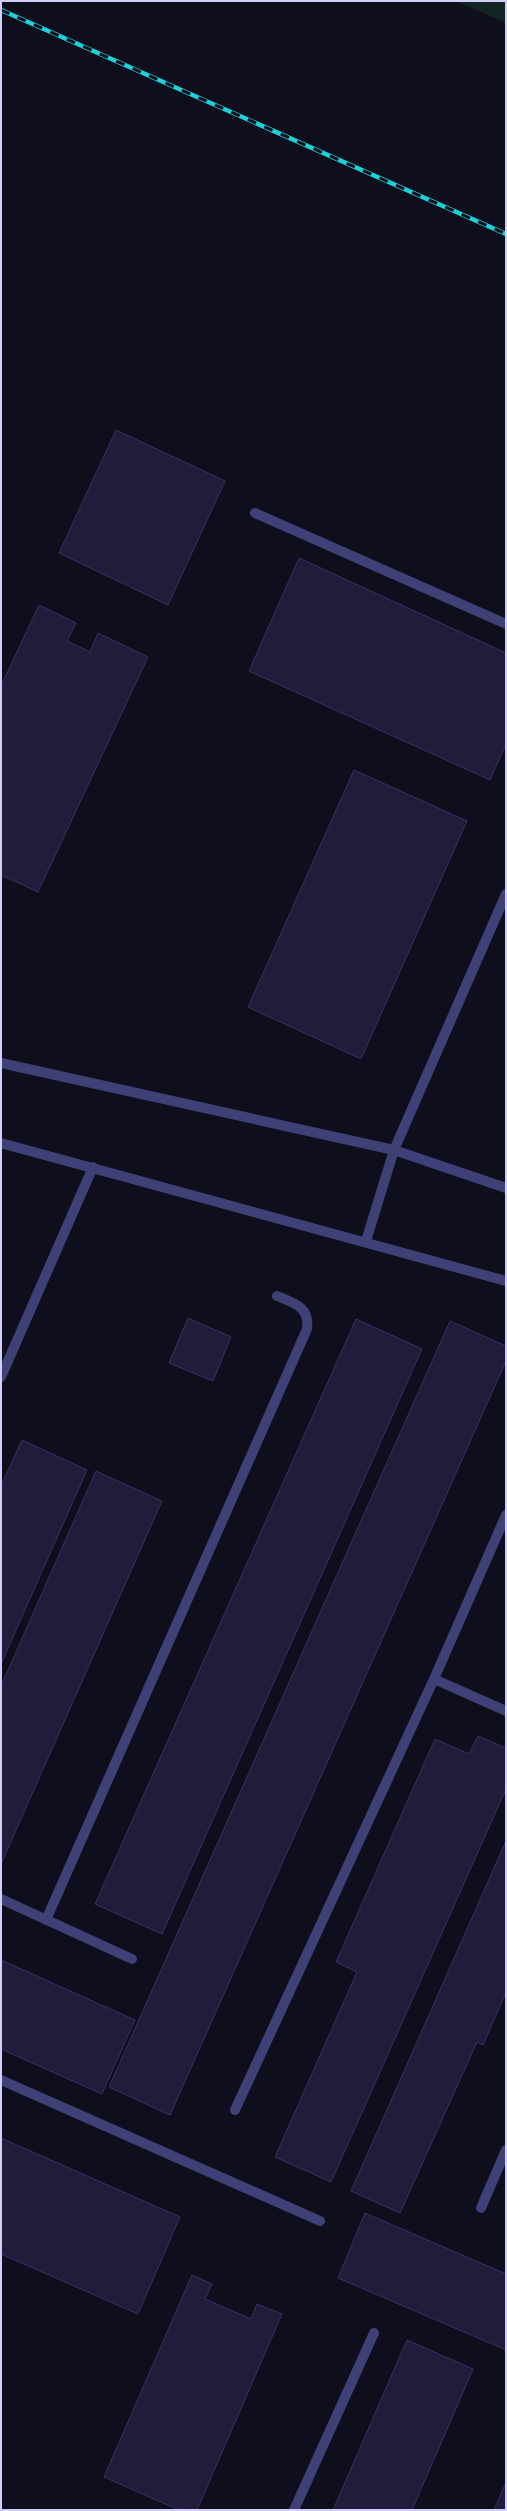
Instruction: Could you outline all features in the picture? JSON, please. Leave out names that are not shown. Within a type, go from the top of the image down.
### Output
[{"type":"street","points":[[256,513],[506,624]]},
{"type":"street","points":[[366,1241],[394,1150],[506,894]]},
{"type":"street","points":[[1,1063],[394,1150],[506,1188]]},
{"type":"street","points":[[1,1142],[366,1241],[506,1281]]},
{"type":"street","points":[[1,1377],[93,1167]]},
{"type":"street","points":[[46,1920],[307,1329],[309,1320],[305,1311],[299,1305],[276,1296]]},
{"type":"street","points":[[235,2110],[434,1679],[506,1515]]},
{"type":"street","points":[[434,1679],[506,1711]]},
{"type":"street","points":[[1,1899],[132,1960]]},
{"type":"street","points":[[1,2080],[320,2221]]},
{"type":"street","points":[[481,2208],[506,2150]]},
{"type":"street","points":[[294,2510],[374,2333]]},
{"type":"green space","points":[[456,1],[506,1],[506,23]]},
{"type":"building","points":[[116,430],[225,481],[168,605],[59,553]]},
{"type":"building","points":[[299,558],[506,653],[506,744],[490,780],[249,671]]},
{"type":"building","points":[[39,605],[76,623],[67,641],[90,652],[98,633],[148,657],[38,892],[1,875],[1,686]]},
{"type":"building","points":[[354,770],[467,821],[361,1059],[248,1007]]},
{"type":"building","points":[[188,1318],[231,1337],[213,1381],[169,1363]]},
{"type":"building","points":[[356,1319],[422,1349],[162,1934],[95,1904]]},
{"type":"building","points":[[450,1321],[506,1346],[506,1361],[170,2115],[109,2087]]},
{"type":"building","points":[[22,1440],[87,1470],[1,1664],[1,1486]]},
{"type":"building","points":[[96,1471],[162,1501],[1,1864],[1,1686]]},
{"type":"building","points":[[478,1736],[506,1748],[506,1789],[331,2182],[275,2157],[357,1972],[336,1962],[435,1739],[469,1754]]},
{"type":"building","points":[[506,1841],[506,1992],[483,2045],[477,2042],[400,2213],[351,2191]]},
{"type":"building","points":[[1,1960],[135,2020],[102,2094],[1,2049]]},
{"type":"building","points":[[1,2138],[180,2217],[138,2314],[1,2254]]},
{"type":"building","points":[[365,2213],[506,2274],[506,2350],[338,2278]]},
{"type":"building","points":[[192,2275],[212,2284],[205,2299],[251,2319],[257,2304],[282,2314],[197,2510],[179,2510],[104,2477]]},
{"type":"building","points":[[407,2340],[473,2369],[412,2510],[333,2510]]},
{"type":"building","points":[[506,2482],[506,2510],[494,2510]]},
{"type":"railway","points":[[1,10],[506,234]]}]
